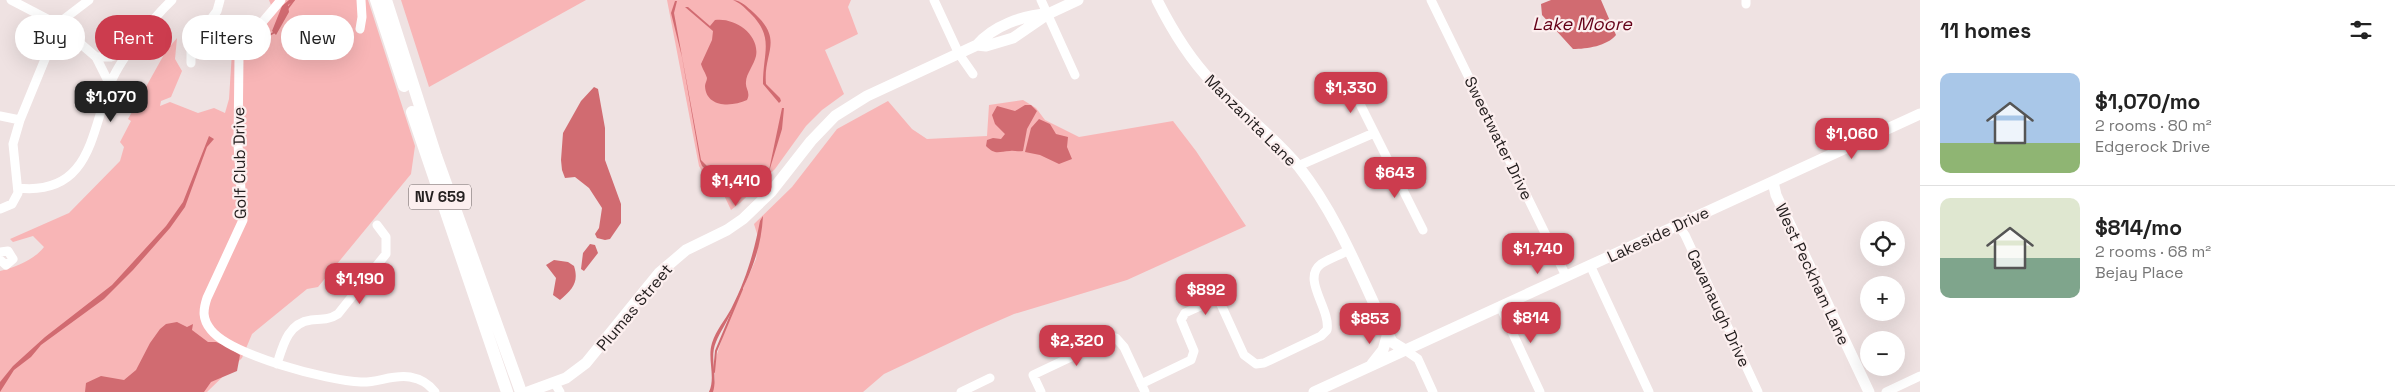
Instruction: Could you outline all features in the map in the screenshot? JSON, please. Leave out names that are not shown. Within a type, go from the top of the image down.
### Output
[{"type":"main road","name":"NV 659","points":[[376,0],[427,159],[508,392]]},
{"type":"main road","name":"NV 659","points":[[386,0],[436,156],[521,392]]},
{"type":"street","points":[[11,0],[40,15]]},
{"type":"street","points":[[69,15],[89,0]]},
{"type":"street","points":[[160,15],[172,0]]},
{"type":"street","points":[[191,63],[191,45],[217,11],[220,0]]},
{"type":"street","name":"Golf Club Drive","points":[[282,0],[248,40],[239,57],[239,159],[242,220],[203,309],[205,319],[212,331],[233,346],[277,364],[360,382],[396,376],[408,377],[427,383],[435,392]]},
{"type":"street","points":[[360,29],[362,17],[361,0]]},
{"type":"street","points":[[934,0],[959,54],[973,74]]},
{"type":"street","points":[[1041,0],[1075,75]]},
{"type":"street","name":"Plumas Street","points":[[528,392],[557,387],[576,372],[659,273],[686,250],[727,230],[743,219],[771,192],[810,141],[835,116],[867,96],[977,45],[986,46],[1013,38],[1048,14],[1078,0]]},
{"type":"street","name":"Manzanita Lane","points":[[1157,0],[1175,34],[1202,71],[1276,142],[1298,166],[1329,211],[1394,344],[1418,359],[1433,392]]},
{"type":"street","name":"Sweetwater Drive","points":[[1431,0],[1566,276]]},
{"type":"street","points":[[85,47],[95,56]]},
{"type":"street","points":[[0,209],[12,204],[18,188],[12,154],[20,120],[45,60]]},
{"type":"street","points":[[98,60],[110,85]]},
{"type":"street","points":[[18,188],[29,189],[49,186],[66,178],[76,169],[96,133],[110,85],[123,60]]},
{"type":"street","points":[[1350,84],[1423,230]]},
{"type":"street","name":"Lakeside Drive","points":[[1314,392],[1920,114]]},
{"type":"street","points":[[0,116],[20,120]]},
{"type":"street","points":[[1298,166],[1374,133]]},
{"type":"street","name":"West Peckham Lane","points":[[1773,182],[1776,195],[1869,392]]},
{"type":"street","points":[[277,364],[287,334],[304,322],[332,318],[338,314],[386,254],[386,236],[377,225]]},
{"type":"street","name":"Cavanaugh Drive","points":[[1678,225],[1685,235],[1758,392]]},
{"type":"street","points":[[1041,392],[1033,375],[1107,340],[1116,338],[1124,347],[1143,388],[1191,360],[1194,351],[1181,320],[1185,313],[1218,298],[1244,355],[1256,364],[1264,363],[1321,336],[1327,330],[1328,316],[1314,286],[1314,275],[1321,265],[1349,250]]},
{"type":"street","points":[[0,252],[8,251],[13,258],[6,265],[0,260]]},
{"type":"street","points":[[1590,265],[1650,392]]},
{"type":"street","points":[[1500,306],[1540,392]]},
{"type":"street","points":[[1370,366],[1382,350],[1388,333]]},
{"type":"street","points":[[1886,392],[1920,376]]},
{"type":"street","points":[[960,392],[990,378]]},
{"type":"shaded area","points":[[269,0],[368,0],[415,146],[411,174],[318,287],[307,289],[252,334],[242,358],[207,392],[0,392],[0,271],[35,256],[44,247],[33,236],[13,242],[10,239],[69,213],[120,161],[124,147],[120,142],[131,121],[128,119],[161,60],[172,60],[172,44],[177,38],[175,59],[182,71],[171,97],[161,101],[160,106],[170,102],[198,113],[214,108],[225,113],[229,99],[231,60],[271,60],[271,15],[263,15],[271,5]]},
{"type":"shaded area","points":[[401,0],[586,0],[429,87]]},
{"type":"shaded area","points":[[667,0],[851,0],[848,7],[858,34],[825,50],[844,94],[822,110],[806,126],[775,169],[731,210],[722,191],[709,183],[699,166]]},
{"type":"shaded area","points":[[1023,100],[1036,108],[1045,120],[1079,137],[1173,121],[1196,151],[1246,226],[1127,280],[1014,314],[884,374],[863,392],[709,392],[715,380],[714,364],[724,332],[756,259],[759,240],[754,224],[792,187],[837,129],[888,101],[912,129],[927,139],[987,136],[989,105]]},
{"type":"water","points":[[289,0],[295,0],[288,5],[287,15],[281,15],[281,26],[276,35],[272,31],[282,6]]},
{"type":"water","points":[[733,0],[742,3],[753,12],[763,22],[768,31],[770,46],[766,84],[780,98],[781,101],[779,103],[763,84],[766,45],[762,29],[749,12]]},
{"type":"water","name":"Lake Moore","points":[[1551,0],[1601,0],[1616,35],[1602,44],[1573,49],[1542,15],[1541,4]]},
{"type":"water","points":[[675,1],[677,1],[674,13],[701,160],[712,171],[729,174],[717,180],[702,166],[700,161],[682,57],[671,13]]},
{"type":"water","points":[[685,7],[688,7],[710,26],[715,20],[730,21],[750,34],[756,48],[756,56],[746,79],[747,100],[734,104],[721,104],[715,102],[706,93],[707,78],[701,64],[712,40],[713,31]]},
{"type":"water","points":[[594,87],[598,89],[605,128],[605,160],[621,204],[621,223],[610,239],[605,240],[597,238],[595,234],[599,228],[602,208],[589,188],[575,177],[565,178],[561,160],[563,133],[581,101]]},
{"type":"water","points":[[1025,105],[1031,105],[1037,111],[1027,129],[1023,151],[998,152],[989,149],[986,146],[987,140],[993,138],[1001,139],[1005,134],[995,124],[992,115],[997,106],[1015,111]]},
{"type":"water","points":[[782,108],[784,108],[782,129],[768,175]]},
{"type":"water","points":[[1039,119],[1050,124],[1056,134],[1068,137],[1067,147],[1072,159],[1059,164],[1040,155],[1025,152],[1031,128]]},
{"type":"water","points":[[209,136],[214,139],[207,147],[185,207],[170,228],[104,299],[41,345],[31,357],[14,370],[0,392],[0,382],[13,366],[45,337],[112,285],[166,226],[183,202]]},
{"type":"water","points":[[763,216],[760,242],[753,265],[714,348],[715,380],[713,392],[709,392],[712,380],[710,355],[712,343],[741,287]]},
{"type":"water","points":[[590,244],[595,245],[598,253],[584,271],[581,269],[583,253]]},
{"type":"water","points":[[554,260],[568,262],[574,266],[576,277],[574,285],[560,300],[553,295],[556,278],[546,265]]},
{"type":"water","points":[[177,322],[187,327],[193,324],[192,330],[208,342],[216,342],[226,346],[240,355],[237,371],[211,382],[204,392],[85,392],[86,383],[101,376],[124,380],[136,370],[150,343],[160,329],[166,324]]},
{"type":"waterway","points":[[288,8],[294,0]]},
{"type":"waterway","points":[[271,34],[275,32]]},
{"type":"waterway","points":[[714,372],[716,351],[742,289]]}]
